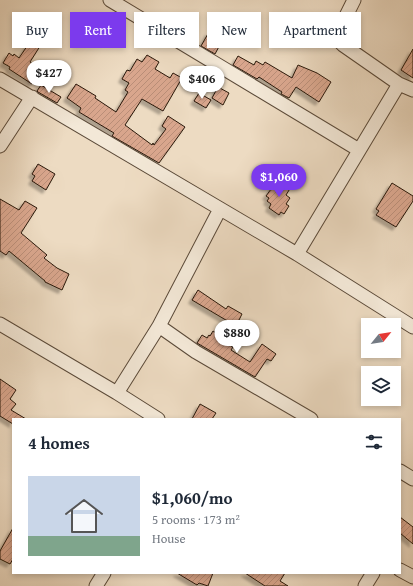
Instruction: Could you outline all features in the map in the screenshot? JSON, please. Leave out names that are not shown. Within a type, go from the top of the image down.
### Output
[{"type":"street","points":[[110,0],[359,150]]},
{"type":"street","points":[[354,0],[336,34],[338,40],[342,45],[399,84],[413,90]]},
{"type":"street","points":[[0,79],[297,254],[413,328]]},
{"type":"street","points":[[297,254],[399,84]]},
{"type":"street","points":[[0,146],[32,97]]},
{"type":"street","points":[[117,393],[159,326],[220,209]]},
{"type":"street","points":[[0,324],[156,418]]},
{"type":"street","points":[[159,326],[196,352],[308,418]]},
{"type":"street","points":[[401,472],[413,479]]},
{"type":"street","points":[[401,571],[413,577]]},
{"type":"street","points":[[96,586],[103,574]]},
{"type":"street","points":[[365,586],[372,574]]},
{"type":"building","points":[[207,36],[207,48],[218,48],[215,54],[201,46]]},
{"type":"building","points":[[26,48],[39,48],[30,62],[42,70],[32,84],[9,69],[10,67],[3,63],[9,53],[13,56],[14,54],[19,58]]},
{"type":"building","points":[[413,49],[413,78],[401,70]]},
{"type":"building","points":[[147,55],[159,62],[155,69],[170,78],[173,73],[182,78],[163,111],[142,99],[125,125],[152,145],[153,143],[154,145],[166,129],[162,126],[168,116],[185,127],[159,163],[112,136],[114,133],[79,112],[81,108],[67,98],[76,84],[96,96],[95,98],[116,112],[128,92],[125,90],[129,83],[122,79],[127,70],[130,71],[137,59],[142,62]]},
{"type":"building","points":[[238,56],[254,65],[256,61],[263,65],[265,62],[292,78],[298,65],[317,73],[331,82],[319,102],[296,87],[289,98],[281,94],[282,92],[259,77],[257,79],[233,65]]},
{"type":"building","points":[[41,85],[61,97],[57,103],[37,91]]},
{"type":"building","points":[[218,87],[229,93],[223,105],[212,98]]},
{"type":"building","points":[[199,93],[211,100],[206,108],[194,101]]},
{"type":"building","points":[[38,164],[55,174],[46,190],[32,181],[35,176],[32,174]]},
{"type":"building","points":[[280,180],[291,187],[286,195],[290,198],[286,204],[289,206],[284,214],[281,212],[279,215],[269,208],[271,204],[267,201],[269,198],[266,196],[274,185],[276,186]]},
{"type":"building","points":[[392,183],[413,196],[413,201],[396,227],[376,215],[379,211],[376,209]]},
{"type":"building","points":[[0,199],[19,210],[25,201],[37,208],[21,233],[47,255],[44,258],[57,268],[69,274],[62,290],[45,282],[9,251],[6,255],[0,251]]},
{"type":"building","points":[[198,290],[226,309],[228,306],[242,314],[236,326],[192,300]]},
{"type":"building","points":[[213,331],[225,339],[224,342],[233,347],[231,350],[250,362],[262,344],[276,354],[271,361],[267,359],[255,377],[197,343],[202,335],[207,338]]},
{"type":"building","points":[[0,379],[16,390],[10,399],[16,404],[11,410],[24,418],[12,418],[12,423],[0,416]]},
{"type":"building","points":[[200,404],[216,413],[213,418],[193,418]]},
{"type":"building","points":[[401,518],[413,527],[413,544],[401,534]]},
{"type":"building","points":[[12,530],[12,561],[10,564],[0,559],[0,551]]},
{"type":"building","points":[[179,574],[213,574],[208,586],[199,583],[197,585]]},
{"type":"building","points":[[247,574],[284,574],[280,581],[288,586],[265,586]]}]
